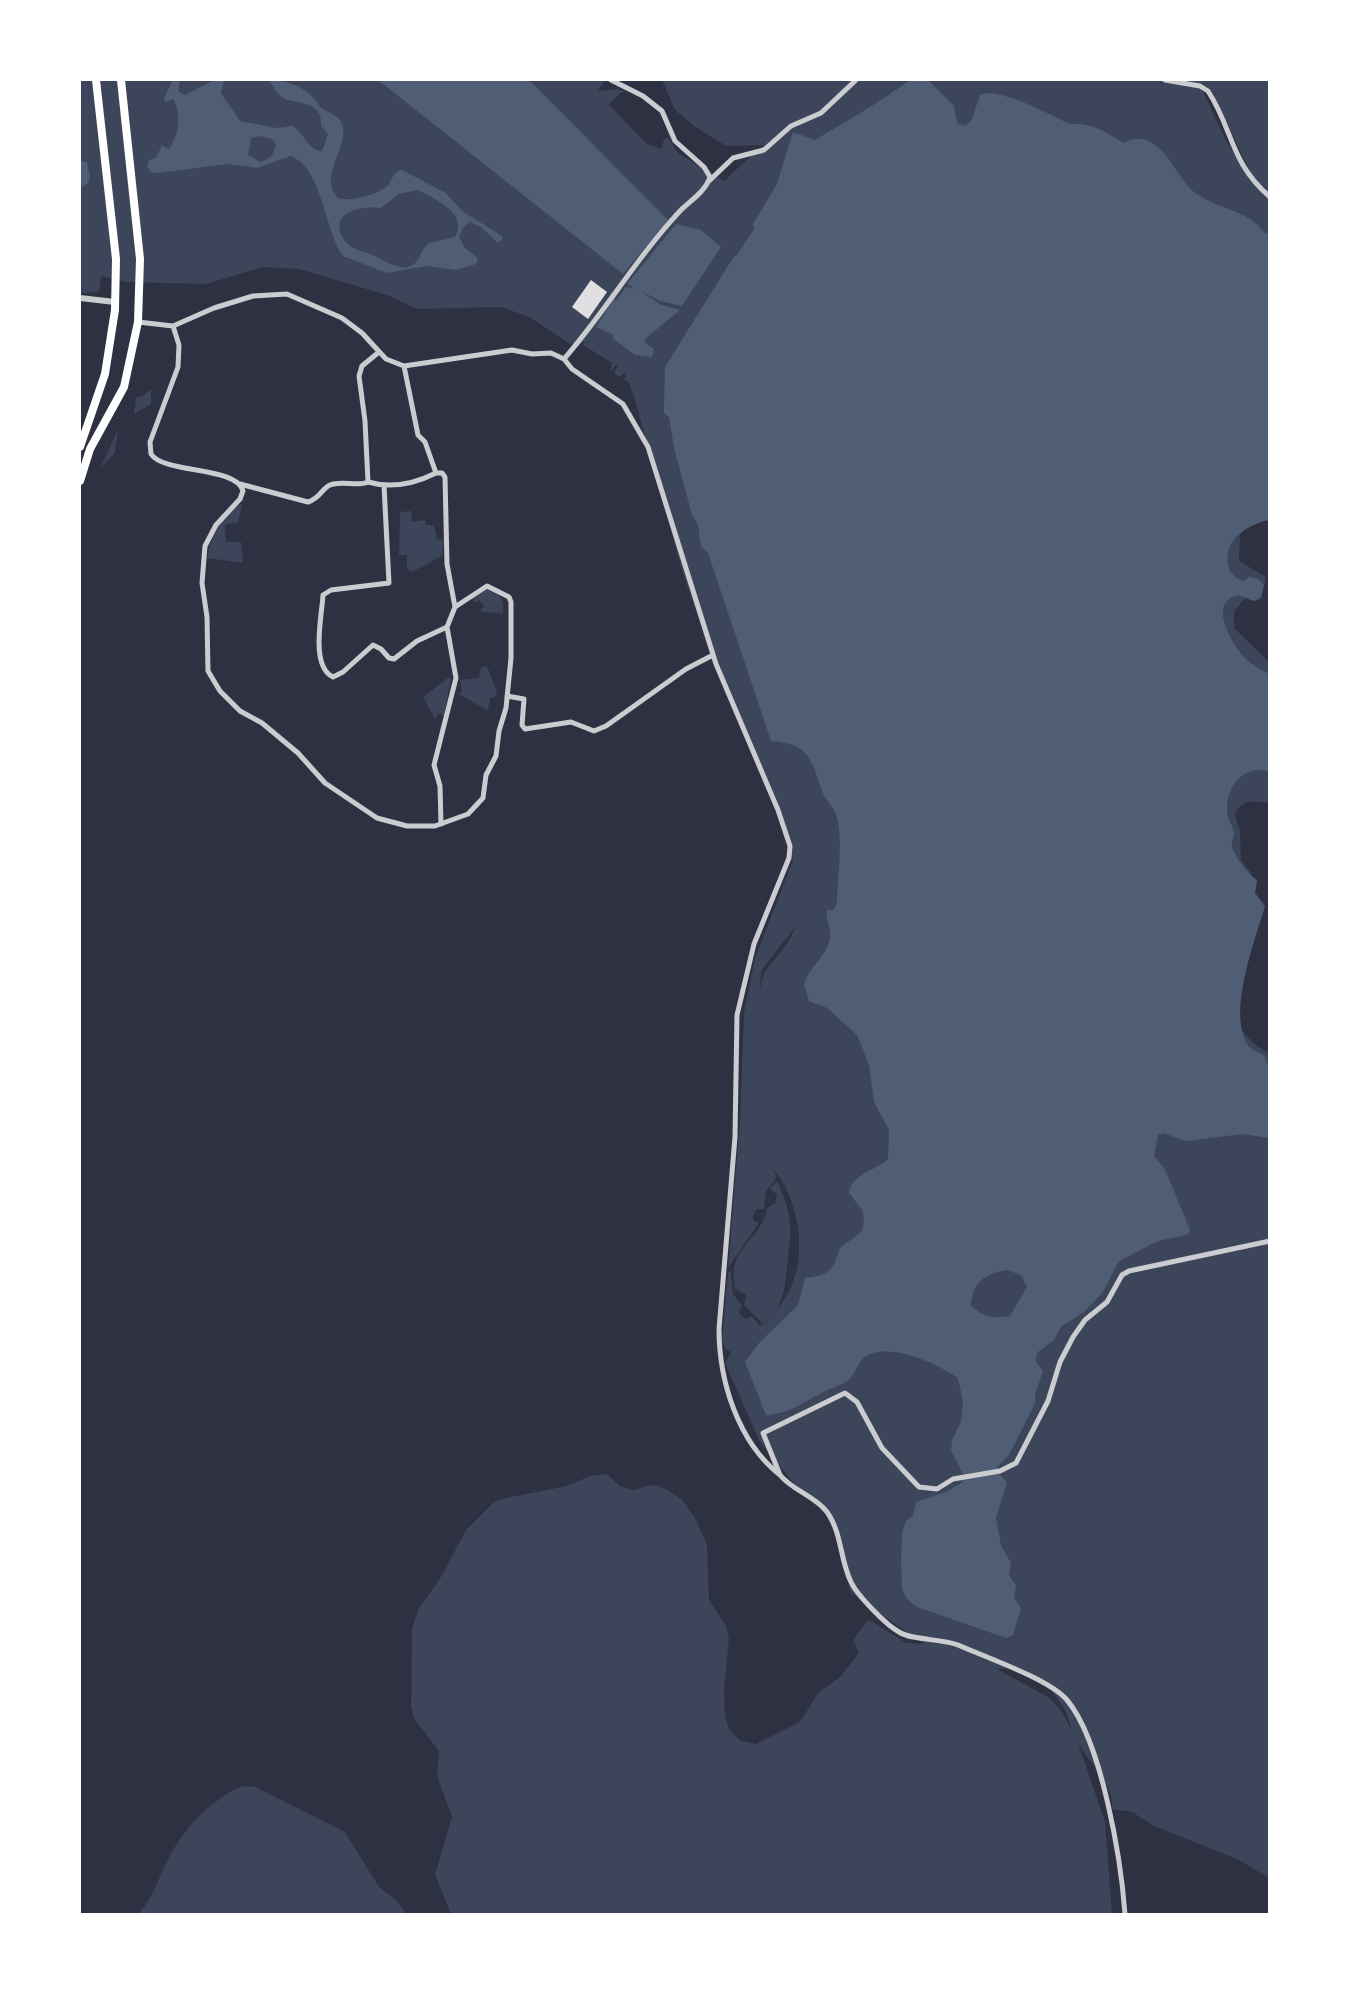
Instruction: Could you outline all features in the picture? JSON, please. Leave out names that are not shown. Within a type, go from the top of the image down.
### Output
[{"type":"main road","points":[[80,447],[105,374],[114,323],[115,302],[115,248],[96,80]]},
{"type":"main road","points":[[80,481],[93,443],[124,387],[138,322],[140,258],[121,80]]},
{"type":"street","points":[[611,80],[643,96],[662,111],[675,141],[704,167],[709,181]]},
{"type":"street","points":[[564,359],[632,270],[709,181],[737,155],[764,150],[791,126],[821,113],[856,80]]},
{"type":"street","points":[[1165,80],[1200,86],[1208,91],[1237,158],[1254,182],[1269,197]]},
{"type":"street","points":[[138,322],[173,326],[214,308],[253,296],[287,294],[342,318],[362,333],[386,359],[404,366],[512,350],[532,354],[551,352],[564,359],[572,369],[622,404],[646,442],[713,654],[790,846],[789,858],[754,944],[737,1015],[735,1137],[719,1329],[719,1358],[735,1410],[759,1456],[790,1487],[826,1511],[840,1542],[851,1582],[892,1627],[901,1634],[943,1639],[958,1645],[1053,1688],[1067,1700],[1084,1729],[1099,1776],[1121,1865],[1125,1914]]},
{"type":"street","points":[[80,298],[115,302]]},
{"type":"street","points":[[173,326],[179,345],[178,367],[150,442],[151,454],[164,464],[193,468],[240,484],[308,502],[319,498],[332,484],[368,482],[384,485],[407,484],[436,473],[444,474],[447,484],[445,524],[447,564],[455,608]]},
{"type":"street","points":[[368,482],[365,420],[359,376],[362,366],[379,352]]},
{"type":"street","points":[[404,366],[417,432],[425,442],[436,473]]},
{"type":"street","points":[[240,484],[242,495],[216,525],[206,542],[202,584],[207,617],[208,671],[214,683],[240,711],[262,723],[292,747],[321,780],[365,812],[384,821],[422,827],[441,824],[473,811],[483,798],[487,772],[496,756],[507,696],[511,658],[511,599],[502,592],[487,586],[455,608],[447,627],[456,678],[434,765],[440,786],[441,824]]},
{"type":"street","points":[[384,485],[390,581],[387,585],[361,585],[331,590],[323,595],[318,641],[326,671],[331,677],[339,676],[373,645],[381,649],[389,658],[394,659],[417,641],[447,627]]},
{"type":"street","points":[[507,696],[525,699],[522,725],[525,729],[571,722],[594,732],[686,669],[713,654]]},
{"type":"street","points":[[780,1475],[763,1432],[845,1394],[857,1402],[874,1436],[915,1485],[923,1489],[937,1489],[960,1477],[1000,1471],[1011,1467],[1020,1457],[1048,1401],[1065,1350],[1081,1325],[1107,1302],[1122,1275],[1129,1270],[1269,1240]]},
{"type":"shaded area","points":[[80,80],[605,80],[598,91],[616,89],[626,92],[620,93],[609,105],[647,144],[661,149],[664,140],[668,137],[678,153],[724,181],[763,145],[726,146],[694,126],[675,110],[662,80],[1269,80],[1269,517],[1248,519],[1240,535],[1239,561],[1266,577],[1264,588],[1260,593],[1247,596],[1234,611],[1234,628],[1269,662],[1269,803],[1253,801],[1245,803],[1235,814],[1240,831],[1241,860],[1251,873],[1252,895],[1225,1005],[1254,1044],[1269,1053],[1269,1878],[1237,1859],[1154,1826],[1132,1812],[1112,1809],[1112,1799],[1106,1782],[1078,1743],[1105,1822],[1112,1914],[451,1914],[435,1875],[452,1817],[437,1776],[439,1751],[415,1720],[411,1707],[412,1630],[418,1610],[441,1577],[466,1530],[494,1502],[567,1486],[590,1476],[607,1474],[621,1487],[635,1490],[657,1485],[682,1500],[695,1518],[707,1545],[709,1600],[725,1624],[729,1638],[724,1690],[725,1717],[730,1731],[741,1741],[756,1744],[800,1722],[818,1693],[840,1677],[859,1653],[853,1640],[867,1621],[873,1622],[906,1643],[924,1644],[851,1593],[839,1540],[823,1506],[795,1485],[760,1442],[725,1363],[731,1352],[725,1348],[722,1340],[728,1273],[731,1271],[733,1294],[742,1306],[739,1314],[746,1319],[752,1316],[760,1326],[763,1324],[744,1305],[746,1295],[734,1288],[734,1270],[738,1256],[758,1230],[767,1208],[775,1203],[777,1195],[770,1188],[777,1181],[787,1206],[790,1234],[785,1286],[776,1310],[787,1295],[795,1278],[799,1259],[797,1219],[783,1183],[772,1168],[777,1178],[766,1191],[764,1209],[757,1209],[753,1215],[753,1220],[759,1223],[728,1268],[740,1122],[744,1013],[755,958],[793,860],[780,807],[708,647],[681,567],[634,396],[628,382],[622,379],[626,377],[625,373],[619,377],[614,373],[619,362],[610,372],[612,363],[583,345],[584,342],[570,344],[531,318],[502,307],[417,309],[387,295],[299,269],[263,267],[206,284],[126,282],[101,276],[99,292],[80,293]],"holes":[[[1207,87],[1213,93],[1249,170],[1248,176],[1227,142],[1202,90]],[[796,926],[789,941],[764,973],[760,989],[761,971]],[[1008,1668],[1047,1684],[1065,1710],[1073,1732],[1060,1709],[1048,1697],[997,1669]]]},
{"type":"shaded area","points":[[173,80],[180,80],[178,91],[185,95],[214,80],[224,80],[221,93],[240,121],[276,128],[292,126],[300,132],[312,148],[322,151],[328,134],[321,126],[318,112],[308,105],[283,98],[268,80],[282,81],[296,86],[309,93],[321,107],[336,116],[342,123],[343,136],[331,182],[338,198],[355,198],[376,193],[386,187],[394,175],[402,170],[446,193],[462,211],[502,236],[502,240],[498,243],[481,227],[470,222],[464,226],[459,236],[464,247],[478,258],[476,264],[456,270],[426,266],[387,273],[343,256],[331,230],[316,185],[301,162],[290,156],[258,168],[228,164],[151,172],[147,166],[149,160],[156,158],[162,145],[169,149],[177,131],[176,105],[173,99],[166,102],[164,98]],"holes":[[[261,136],[272,139],[276,145],[272,156],[261,162],[248,155],[251,138]],[[418,190],[440,202],[454,214],[458,228],[455,237],[429,243],[416,263],[408,267],[392,265],[353,248],[347,243],[339,224],[348,213],[364,208],[381,208],[399,194]]]},
{"type":"shaded area","points":[[378,80],[529,80],[668,220],[623,274]]},
{"type":"shaded area","points":[[910,80],[928,80],[954,106],[957,123],[966,126],[972,119],[980,95],[988,93],[1011,98],[1070,124],[1098,129],[1123,143],[1136,139],[1147,140],[1164,153],[1185,182],[1197,194],[1250,219],[1269,234],[1269,520],[1253,525],[1239,534],[1233,540],[1228,555],[1229,567],[1235,577],[1243,581],[1249,577],[1258,579],[1264,585],[1261,598],[1254,601],[1234,596],[1224,606],[1223,613],[1231,639],[1241,653],[1251,663],[1269,674],[1269,772],[1252,771],[1239,779],[1230,793],[1227,811],[1234,833],[1232,845],[1234,851],[1246,870],[1257,880],[1255,893],[1265,906],[1245,976],[1240,1014],[1242,1031],[1248,1045],[1263,1055],[1269,1066],[1269,1138],[1243,1134],[1186,1141],[1163,1133],[1158,1135],[1154,1156],[1165,1169],[1190,1230],[1187,1235],[1158,1241],[1119,1261],[1103,1292],[1085,1311],[1061,1327],[1054,1340],[1038,1352],[1035,1360],[1043,1371],[1035,1394],[1035,1403],[1009,1455],[998,1466],[998,1473],[1007,1482],[996,1518],[1001,1545],[1011,1563],[1009,1575],[1016,1585],[1014,1598],[1021,1608],[1013,1635],[1006,1638],[917,1607],[907,1599],[902,1589],[902,1532],[906,1521],[913,1516],[916,1502],[946,1492],[963,1482],[964,1476],[951,1450],[952,1440],[961,1422],[963,1402],[958,1378],[938,1366],[912,1356],[886,1351],[875,1353],[862,1359],[845,1383],[784,1412],[766,1415],[745,1362],[759,1343],[798,1305],[805,1278],[825,1274],[835,1262],[840,1248],[861,1231],[864,1220],[863,1211],[849,1193],[854,1181],[888,1159],[889,1130],[874,1102],[869,1065],[857,1035],[827,1008],[809,1001],[804,984],[828,944],[830,934],[827,910],[833,910],[837,903],[840,835],[836,815],[823,794],[807,755],[794,746],[771,741],[708,553],[701,546],[698,525],[692,515],[674,448],[669,417],[664,413],[665,367],[734,256],[754,229],[753,224],[777,184],[793,132],[815,140]],"holes":[[[1007,1270],[1021,1275],[1027,1287],[1010,1316],[989,1316],[971,1306],[974,1291],[981,1280],[999,1271]]]},
{"type":"shaded area","points":[[80,161],[87,162],[90,178],[87,184],[80,188]]},
{"type":"shaded area","points":[[676,224],[701,230],[721,247],[682,306],[660,301],[627,284]]},
{"type":"shaded area","points":[[626,287],[636,288],[661,305],[680,310],[645,339],[645,343],[654,349],[652,357],[635,355],[612,338],[614,335],[596,327],[613,300],[617,300]]},
{"type":"shaded area","points":[[151,389],[151,404],[134,414],[136,397],[143,396]]},
{"type":"shaded area","points":[[118,429],[115,453],[100,469]]},
{"type":"shaded area","points":[[242,504],[238,522],[225,525],[226,542],[241,542],[243,563],[207,558],[218,526],[229,512]]},
{"type":"shaded area","points":[[411,511],[412,522],[425,520],[426,525],[434,525],[437,540],[444,539],[442,556],[412,572],[407,569],[407,555],[399,555],[400,512]]},
{"type":"shaded area","points":[[487,589],[501,598],[503,614],[480,611],[484,606],[479,600],[476,603],[471,598]]},
{"type":"shaded area","points":[[487,666],[497,692],[496,696],[490,698],[488,711],[459,694],[462,691],[460,680],[479,678],[481,667]]},
{"type":"shaded area","points":[[451,678],[444,716],[438,713],[435,719],[423,697]]},
{"type":"shaded area","points":[[246,1786],[255,1787],[345,1832],[379,1887],[397,1901],[406,1914],[138,1914],[151,1896],[167,1861],[183,1834],[204,1811],[221,1798]]},
{"type":"building","points":[[591,280],[607,292],[588,319],[572,307]]}]
